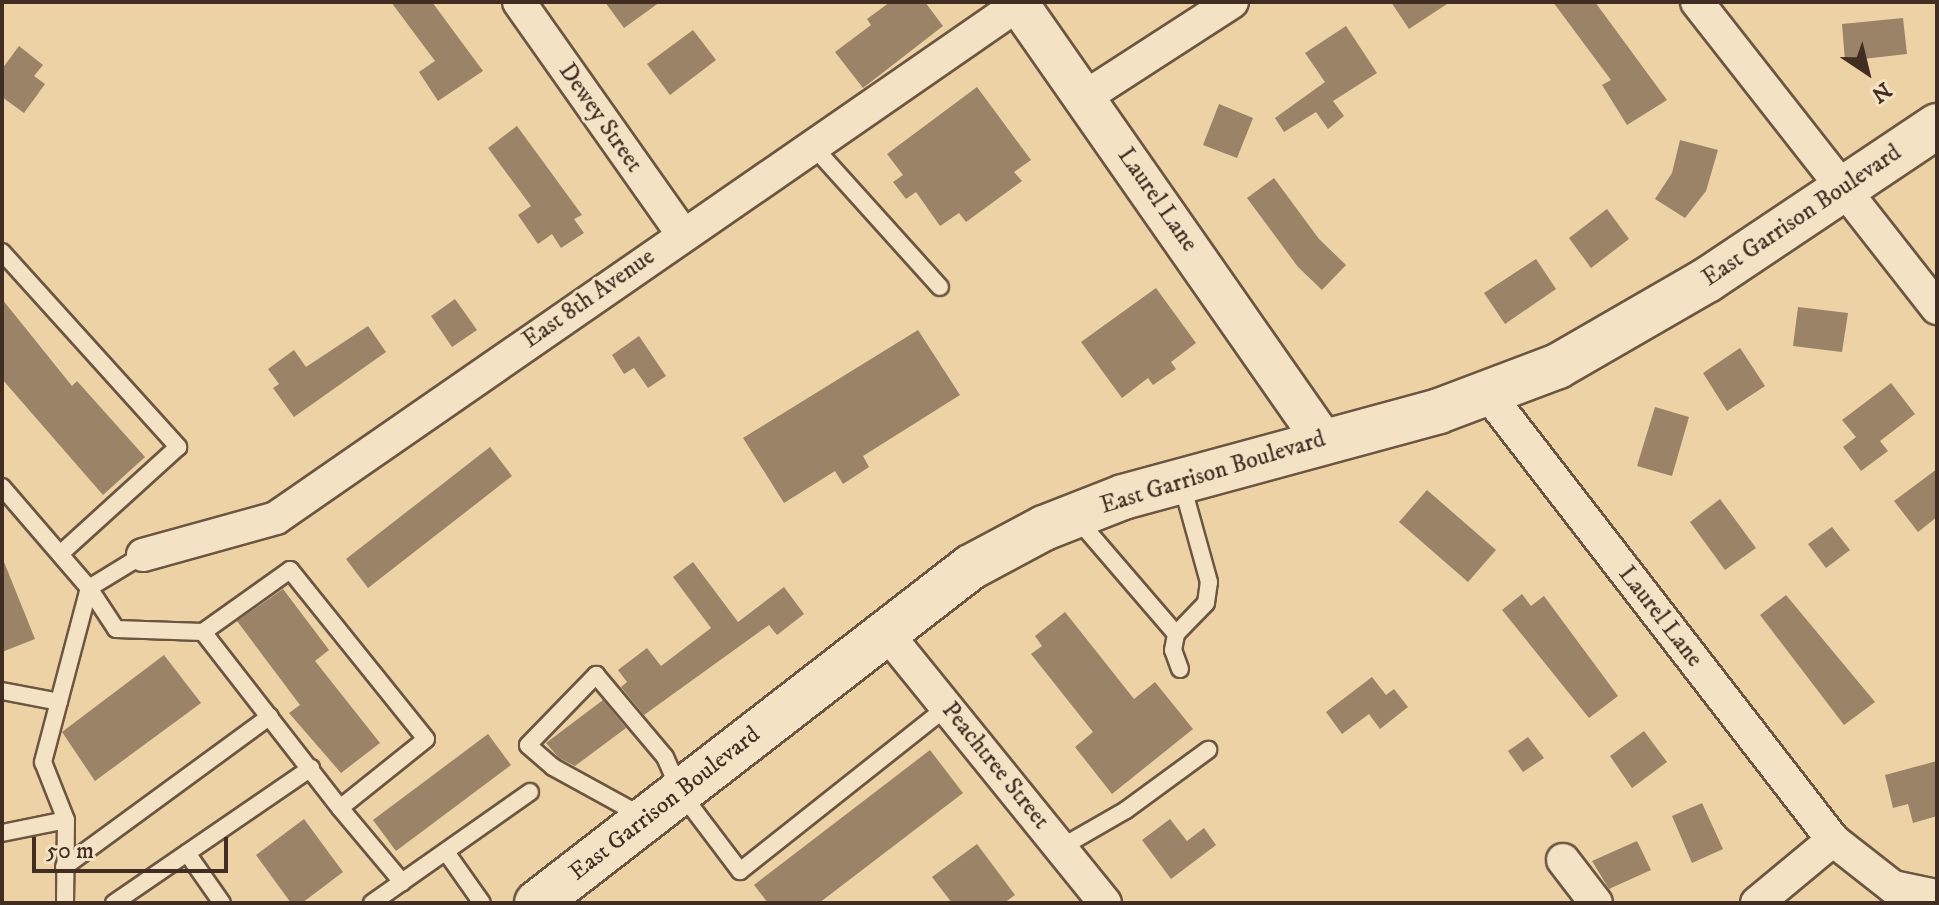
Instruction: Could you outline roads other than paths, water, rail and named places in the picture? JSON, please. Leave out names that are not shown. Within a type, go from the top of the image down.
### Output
[{"type":"main road","name":"East Garrison Boulevard","points":[[537,903],[681,793],[884,630],[971,567],[1075,516],[1181,479],[1488,394],[1607,341],[1937,126]]},
{"type":"street","name":"Dewey Street","points":[[519,2],[682,233]]},
{"type":"street","points":[[1085,97],[1232,2]]},
{"type":"street","points":[[1697,2],[1937,308]]},
{"type":"street","name":"East 8th Avenue","points":[[143,555],[276,518],[682,233],[1018,3]]},
{"type":"street","name":"Laurel Lane","points":[[1018,3],[1322,439]]},
{"type":"street","name":"Laurel Lane","points":[[1488,394],[1833,840],[1893,887],[1937,896]]},
{"type":"street","name":"Peachtree Street","points":[[884,630],[1105,903]]},
{"type":"street","points":[[1757,903],[1833,840]]},
{"type":"street","points":[[1563,860],[1596,903]]},
{"type":"lane","points":[[812,145],[940,287]]},
{"type":"lane","points":[[2,252],[178,447],[60,554]]},
{"type":"lane","points":[[1180,669],[1173,650],[1176,634],[1206,603],[1209,582],[1181,479]]},
{"type":"lane","points":[[2,487],[89,588],[116,629],[203,632],[290,570],[426,739],[340,808]]},
{"type":"lane","points":[[1075,516],[1176,634]]},
{"type":"lane","points":[[65,903],[66,820],[43,762],[89,588],[143,555]]},
{"type":"lane","points":[[203,632],[340,808],[402,882]]},
{"type":"lane","points":[[647,819],[553,767],[528,745],[596,675],[665,757],[681,793],[740,871],[947,707]]},
{"type":"lane","points":[[2,691],[59,702]]},
{"type":"lane","points":[[64,867],[270,716]]},
{"type":"lane","points":[[1060,848],[1126,810],[1208,750]]},
{"type":"lane","points":[[114,903],[311,768]]},
{"type":"lane","points":[[372,903],[530,792]]},
{"type":"lane","points":[[2,833],[66,820]]},
{"type":"lane","points":[[446,852],[482,903]]},
{"type":"lane","points":[[187,853],[222,903]]}]
